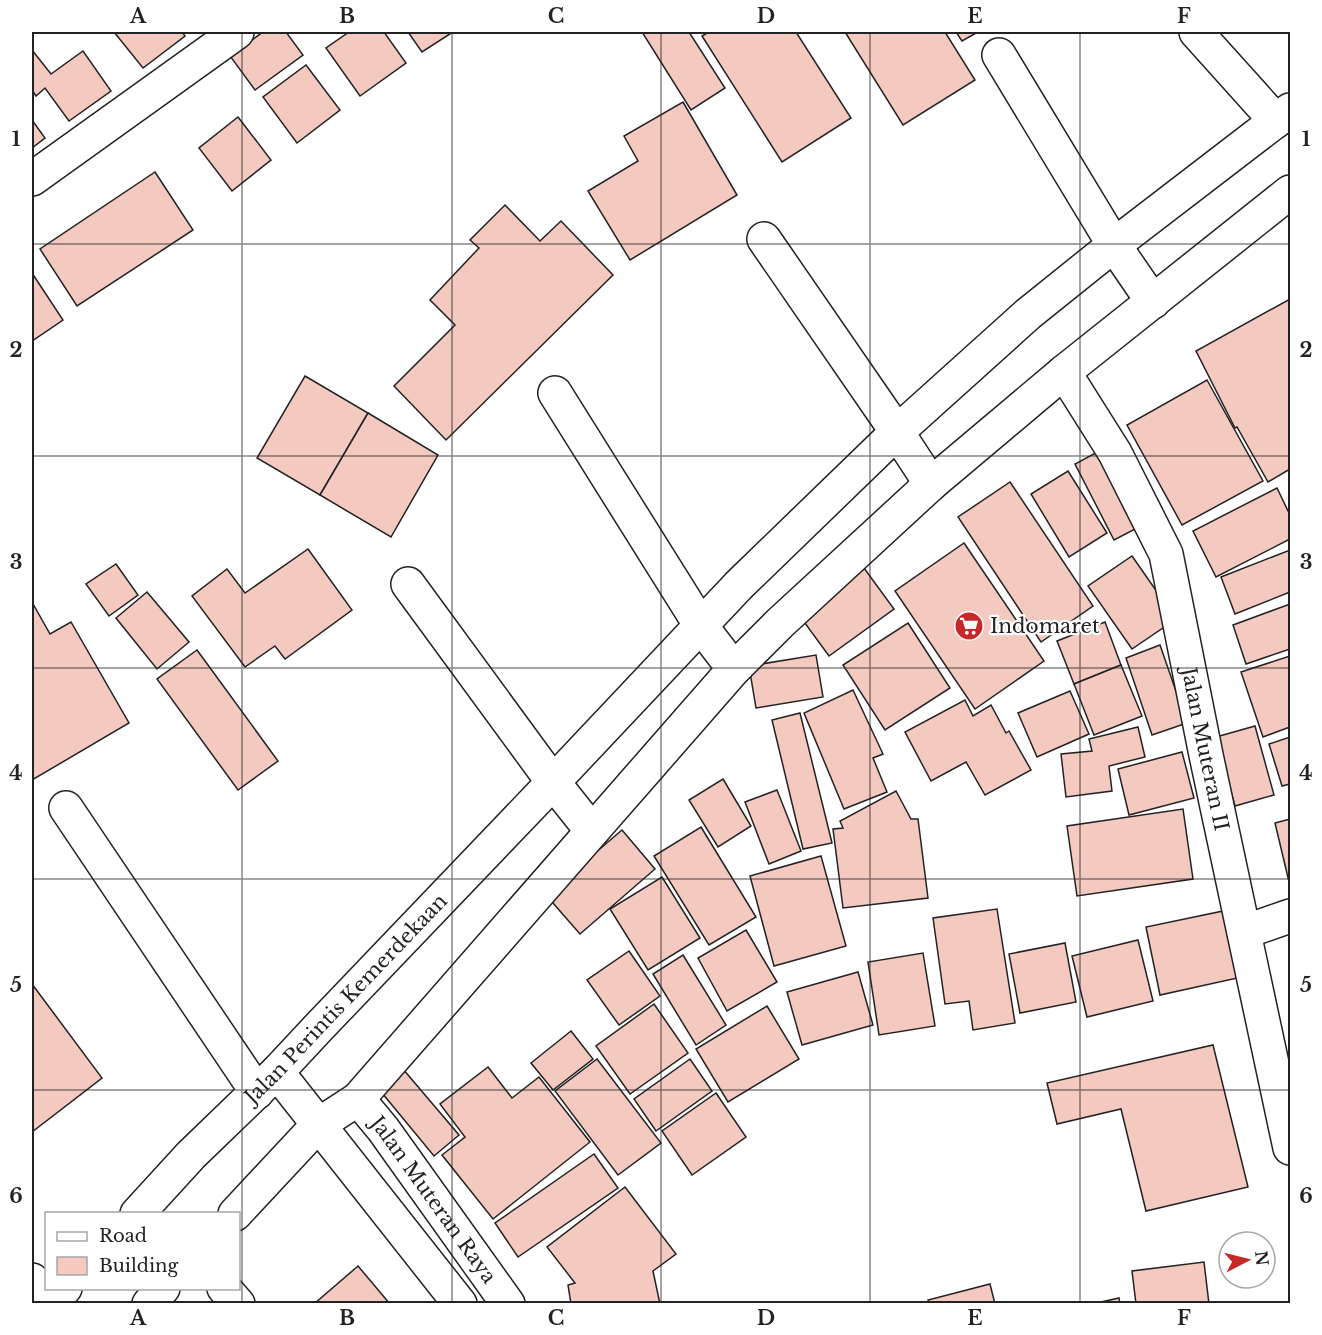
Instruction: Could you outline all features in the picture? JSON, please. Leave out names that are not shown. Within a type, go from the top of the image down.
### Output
[{"type":"main road","points":[[32,179],[237,32]]},
{"type":"main road","points":[[1196,32],[1283,116]]},
{"type":"main road","points":[[999,55],[1114,244],[1153,302]]},
{"type":"main road","name":"Jalan Perintis Kemerdekaan","points":[[143,1212],[190,1155],[267,1082],[739,585],[897,432],[1028,314],[1114,244],[1283,116]]},
{"type":"main road","points":[[237,1212],[318,1125],[358,1099],[734,669],[780,623],[932,484],[1064,372],[1290,192]]},
{"type":"main road","points":[[764,239],[932,484]]},
{"type":"main road","name":"Jalan Muteran II","points":[[1064,372],[1115,453],[1166,554],[1206,755],[1290,1148]]},
{"type":"main road","points":[[555,393],[701,626],[734,669]]},
{"type":"main road","points":[[408,584],[553,782],[592,831]]},
{"type":"main road","points":[[66,808],[267,1082],[318,1125],[460,1304]]},
{"type":"main road","points":[[1244,932],[1290,916]]},
{"type":"main road","name":"Jalan Muteran Raya","points":[[358,1099],[508,1304]]},
{"type":"main road","points":[[32,1280],[49,1304],[63,1290]]},
{"type":"main road","points":[[149,1304],[161,1290]]},
{"type":"main road","points":[[226,1290],[238,1304]]},
{"type":"building","points":[[114,32],[182,32],[185,36],[143,68]]},
{"type":"building","points":[[263,32],[286,32],[303,55],[255,90],[230,56]]},
{"type":"building","points":[[349,32],[384,32],[406,63],[360,96],[326,48]]},
{"type":"building","points":[[408,32],[453,32],[422,52]]},
{"type":"building","points":[[642,32],[689,32],[725,88],[691,110]]},
{"type":"building","points":[[709,32],[796,32],[851,118],[782,162],[702,36]]},
{"type":"building","points":[[845,32],[945,32],[975,80],[903,125]]},
{"type":"building","points":[[956,32],[978,32],[962,41]]},
{"type":"building","points":[[32,50],[51,74],[83,51],[111,91],[69,121],[45,88],[36,96],[32,90]]},
{"type":"building","points":[[306,65],[340,110],[297,143],[263,97]]},
{"type":"building","points":[[683,102],[737,195],[630,260],[588,191],[638,161],[624,136]]},
{"type":"building","points":[[238,117],[271,160],[232,191],[199,148]]},
{"type":"building","points":[[32,120],[45,138],[32,148]]},
{"type":"building","points":[[155,172],[193,230],[77,306],[40,249]]},
{"type":"building","points":[[505,205],[540,241],[561,221],[613,275],[446,440],[394,386],[455,325],[430,300],[479,248],[470,240]]},
{"type":"building","points":[[32,273],[63,320],[32,341]]},
{"type":"building","points":[[1290,299],[1290,469],[1268,482],[1237,427],[1235,428],[1196,351]]},
{"type":"building","points":[[305,376],[368,413],[320,495],[257,458]]},
{"type":"building","points":[[1207,380],[1263,481],[1182,525],[1127,425]]},
{"type":"building","points":[[368,413],[438,455],[391,537],[320,495]]},
{"type":"building","points":[[1103,449],[1143,525],[1114,540],[1075,464]]},
{"type":"building","points":[[1068,471],[1107,533],[1069,557],[1031,494]]},
{"type":"building","points":[[1010,482],[1093,606],[1041,642],[958,517]]},
{"type":"building","points":[[1277,488],[1290,515],[1290,539],[1216,577],[1193,531]]},
{"type":"building","name":"Indomaret","points":[[964,543],[1044,661],[975,709],[895,591]]},
{"type":"building","points":[[308,549],[352,610],[285,659],[275,646],[245,667],[192,596],[227,569],[245,593]]},
{"type":"building","points":[[1290,550],[1290,592],[1235,614],[1221,577]]},
{"type":"building","points":[[1132,556],[1176,619],[1132,649],[1088,586]]},
{"type":"building","points":[[116,564],[138,595],[109,616],[86,584]]},
{"type":"building","points":[[864,568],[894,609],[829,656],[799,615]]},
{"type":"building","points":[[147,592],[189,642],[157,669],[116,618]]},
{"type":"building","points":[[32,602],[50,634],[71,622],[129,723],[32,780]]},
{"type":"building","points":[[1290,604],[1290,649],[1246,664],[1233,625]]},
{"type":"building","points":[[1105,622],[1121,665],[1074,684],[1057,641]]},
{"type":"building","points":[[908,623],[950,688],[885,730],[843,665]]},
{"type":"building","points":[[1160,645],[1187,723],[1152,735],[1126,658]]},
{"type":"building","points":[[197,650],[278,761],[238,790],[157,679]]},
{"type":"building","points":[[816,655],[823,697],[756,708],[749,666]]},
{"type":"building","points":[[1290,656],[1290,727],[1263,737],[1241,672]]},
{"type":"building","points":[[1121,665],[1142,716],[1094,735],[1074,684]]},
{"type":"building","points":[[853,690],[883,754],[873,758],[887,792],[844,809],[804,713]]},
{"type":"building","points":[[1070,691],[1089,734],[1037,757],[1018,713]]},
{"type":"building","points":[[965,700],[973,716],[991,705],[1006,733],[1009,731],[1031,770],[985,795],[966,762],[931,781],[905,732]]},
{"type":"building","points":[[800,713],[832,843],[803,849],[772,720]]},
{"type":"building","points":[[1255,726],[1274,795],[1235,806],[1216,737]]},
{"type":"building","points":[[1138,727],[1145,757],[1109,766],[1112,791],[1066,797],[1061,754],[1092,751],[1089,739]]},
{"type":"building","points":[[1290,737],[1290,784],[1282,786],[1269,744]]},
{"type":"building","points":[[1182,752],[1194,798],[1129,815],[1118,769]]},
{"type":"building","points":[[723,779],[751,826],[718,847],[689,800]]},
{"type":"building","points":[[777,790],[801,851],[769,864],[745,802]]},
{"type":"building","points":[[896,791],[911,819],[918,819],[928,898],[843,908],[833,829],[843,828],[840,821]]},
{"type":"building","points":[[1183,809],[1193,879],[1077,896],[1067,826]]},
{"type":"building","points":[[1290,819],[1290,886],[1275,823]]},
{"type":"building","points":[[701,827],[756,917],[709,945],[654,856]]},
{"type":"building","points":[[622,830],[655,869],[580,934],[546,895]]},
{"type":"building","points":[[821,856],[846,946],[774,966],[750,876]]},
{"type":"building","points":[[662,877],[700,938],[648,970],[610,909]]},
{"type":"building","points":[[997,909],[1015,1023],[973,1030],[969,1001],[945,1004],[933,918]]},
{"type":"building","points":[[1228,910],[1242,977],[1160,995],[1146,927]]},
{"type":"building","points":[[746,930],[777,982],[727,1011],[698,958]]},
{"type":"building","points":[[1138,940],[1153,1001],[1087,1017],[1072,956]]},
{"type":"building","points":[[1065,943],[1076,1002],[1020,1013],[1009,954]]},
{"type":"building","points":[[629,951],[660,996],[619,1025],[587,980]]},
{"type":"building","points":[[923,953],[935,1026],[879,1035],[868,962]]},
{"type":"building","points":[[683,955],[726,1025],[696,1045],[653,974]]},
{"type":"building","points":[[858,972],[873,1025],[802,1045],[787,992]]},
{"type":"building","points":[[32,984],[102,1078],[32,1132]]},
{"type":"building","points":[[654,1004],[688,1053],[630,1094],[596,1046]]},
{"type":"building","points":[[767,1006],[799,1059],[728,1102],[696,1049]]},
{"type":"building","points":[[571,1031],[593,1059],[553,1090],[531,1063]]},
{"type":"building","points":[[1213,1045],[1248,1187],[1146,1211],[1121,1109],[1057,1124],[1047,1083]]},
{"type":"building","points":[[597,1059],[661,1143],[618,1175],[555,1091]]},
{"type":"building","points":[[690,1059],[712,1091],[656,1131],[634,1099]]},
{"type":"building","points":[[397,1062],[459,1135],[434,1156],[373,1082]]},
{"type":"building","points":[[488,1067],[512,1098],[539,1077],[590,1142],[493,1219],[442,1155],[465,1137],[440,1104]]},
{"type":"building","points":[[716,1093],[746,1137],[692,1175],[662,1131]]},
{"type":"building","points":[[594,1154],[618,1188],[518,1257],[495,1223]]},
{"type":"building","points":[[625,1187],[676,1254],[653,1271],[660,1304],[571,1304],[568,1285],[575,1283],[547,1247]]},
{"type":"building","points":[[1204,1262],[1209,1304],[1136,1304],[1132,1271]]},
{"type":"building","points":[[358,1266],[390,1304],[314,1304]]},
{"type":"building","points":[[990,1284],[995,1304],[929,1304],[928,1300]]},
{"type":"building","points":[[1119,1298],[1120,1304],[1092,1304]]},
{"type":"place","name":"Indomaret","points":[[969,626]]}]
